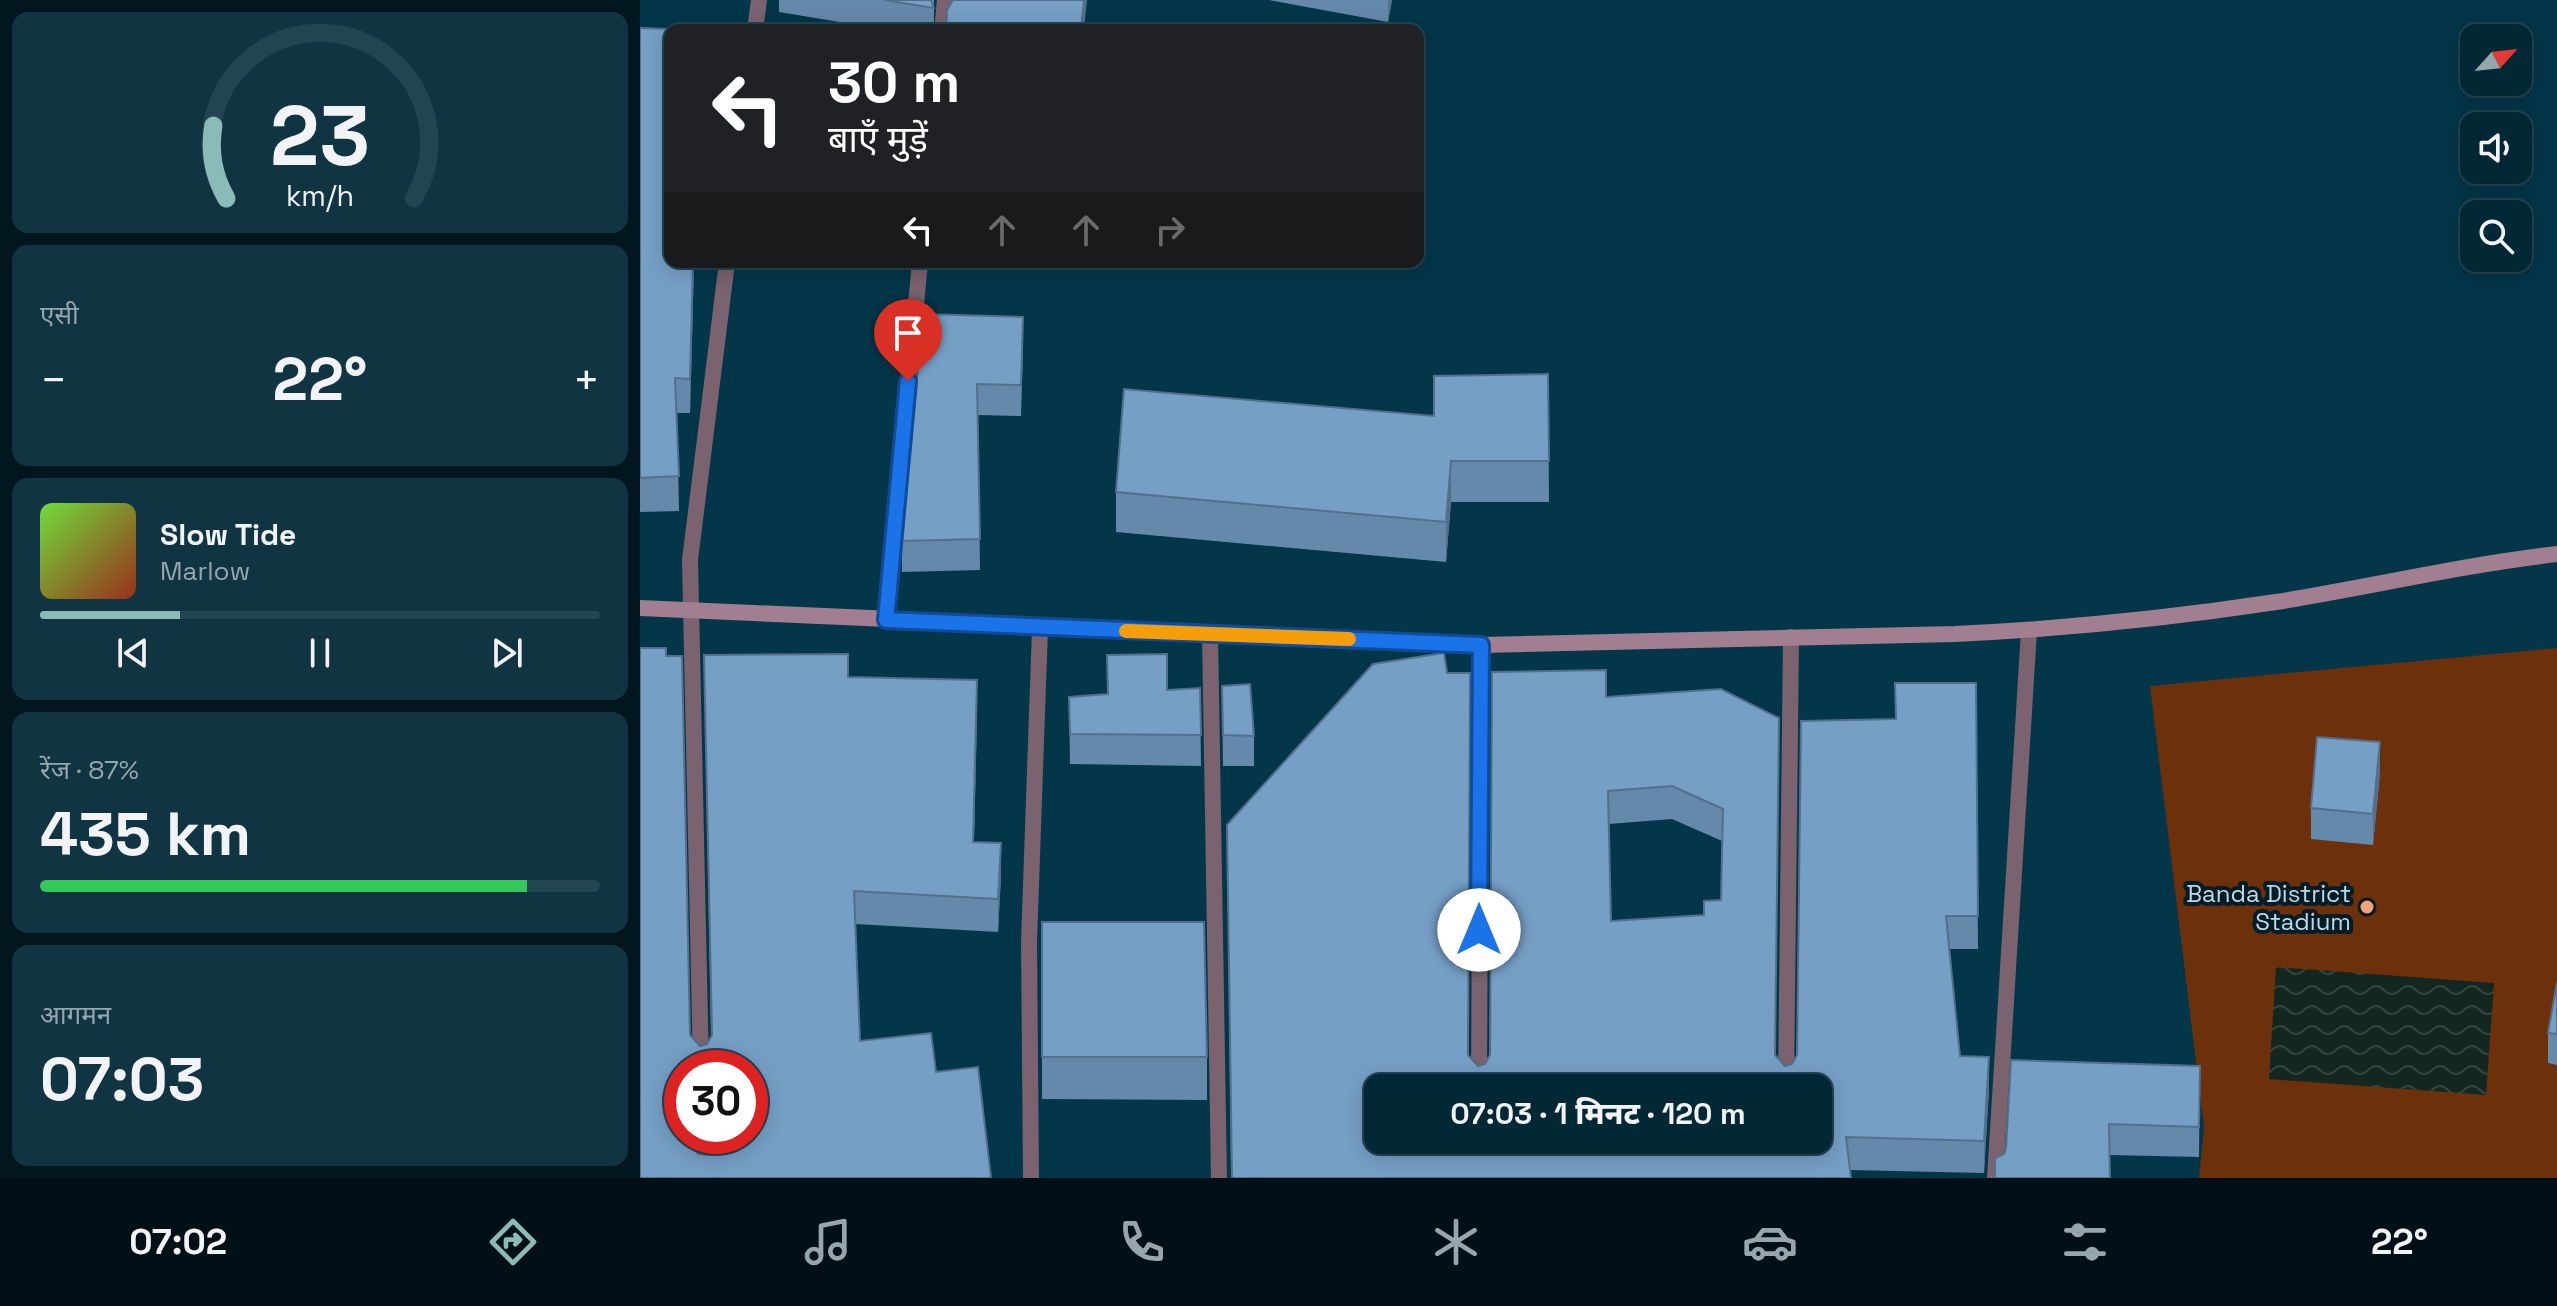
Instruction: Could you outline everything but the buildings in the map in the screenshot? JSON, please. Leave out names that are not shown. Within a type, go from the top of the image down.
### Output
[{"type":"main road","points":[[640,608],[1481,645],[2029,631],[2275,602],[2492,562],[2557,554]]},
{"type":"street","points":[[756,24],[759,0]]},
{"type":"street","points":[[943,24],[945,0]]},
{"type":"street","points":[[701,1050],[690,560],[726,268]]},
{"type":"street","points":[[886,620],[919,268]]},
{"type":"street","points":[[1031,1178],[1029,942],[1040,628]]},
{"type":"street","points":[[1995,1178],[2029,631]]},
{"type":"street","points":[[1210,633],[1219,1178]]},
{"type":"street","points":[[1786,1074],[1791,637]]},
{"type":"street","points":[[1479,1074],[1481,645]]},
{"type":"street","points":[[703,1154],[704,1178]]},
{"type":"street","points":[[1478,1154],[1478,1178]]},
{"type":"street","points":[[1786,1154],[1786,1178]]},
{"type":"shaded area","name":"Banda District Stadium","points":[[2557,648],[2557,1178],[2199,1178],[2204,1127],[2150,686]]},
{"type":"water","points":[[2276,967],[2494,983],[2486,1095],[2269,1079]]},
{"type":"slow traffic","points":[[1126,631],[1349,639]]},
{"type":"place","name":"Banda District Stadium","points":[[2367,907]]},
{"type":"route","points":[[908,381],[886,620],[1481,645],[1479,930]]}]
